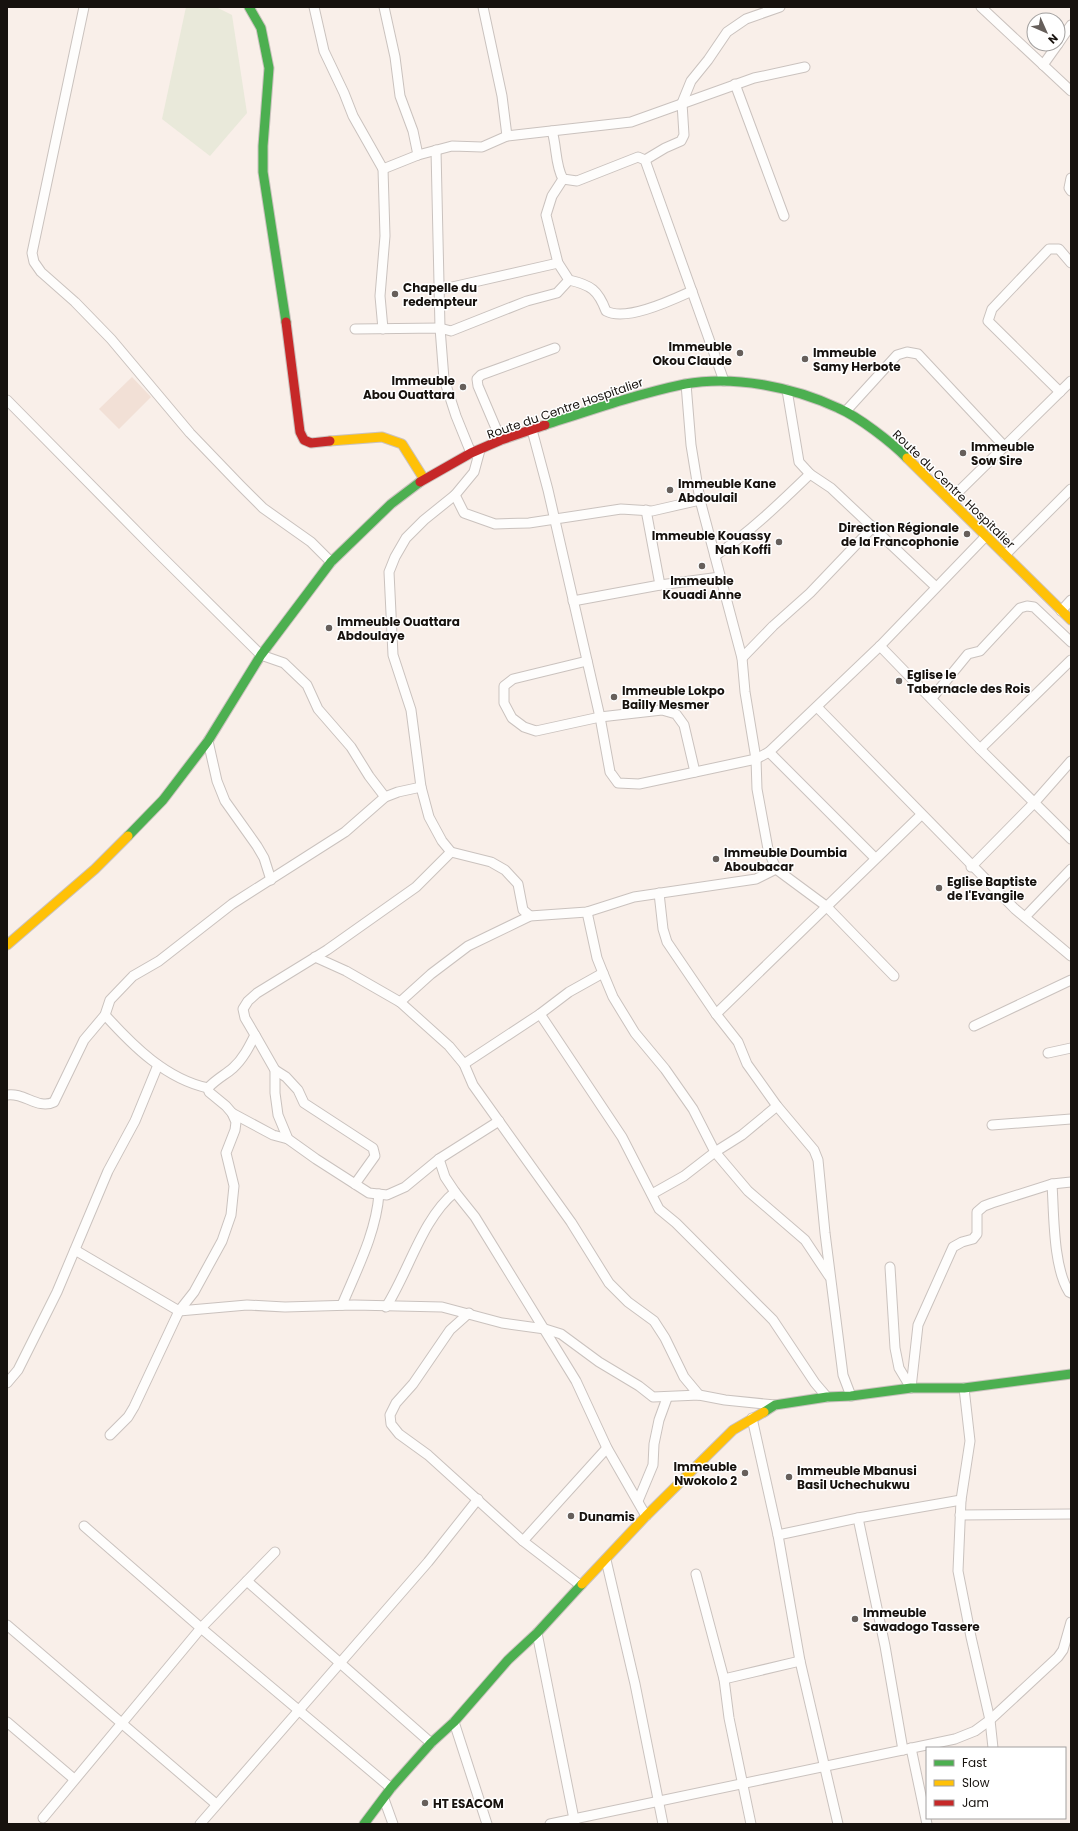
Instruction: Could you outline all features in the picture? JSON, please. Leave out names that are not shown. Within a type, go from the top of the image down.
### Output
[{"type":"street","points":[[84,7],[32,253],[34,262],[41,272],[75,302],[111,340],[190,433],[258,504],[310,542],[331,562]]},
{"type":"street","points":[[249,7],[261,28],[269,68],[263,146],[263,172],[280,281],[300,432],[304,440],[311,443],[382,437],[402,444],[424,479]]},
{"type":"street","points":[[314,7],[324,52],[344,93],[353,116],[383,169],[385,236],[380,296],[383,329]]},
{"type":"street","points":[[384,7],[395,57],[400,96],[406,116],[413,131],[418,155]]},
{"type":"street","points":[[483,7],[502,96],[508,136]]},
{"type":"street","points":[[645,160],[665,148],[681,141],[684,135],[682,102],[691,81],[708,60],[727,32],[746,20],[780,7]]},
{"type":"street","points":[[981,7],[1071,91]]},
{"type":"street","points":[[1043,66],[1053,52]]},
{"type":"street","points":[[383,169],[418,155],[452,146],[482,147],[508,136],[631,122],[682,102],[754,78],[805,67]]},
{"type":"street","points":[[736,84],[784,216]]},
{"type":"street","points":[[552,131],[557,153],[558,170],[563,179]]},
{"type":"street","points":[[436,150],[440,328],[444,379],[456,416],[476,451],[474,472],[455,495],[424,520],[406,538],[395,557],[389,572],[393,655],[411,710],[421,787],[429,817],[442,841],[452,852],[491,862],[505,870],[518,884],[523,910],[530,916]]},
{"type":"street","points":[[563,179],[577,181],[638,157],[645,160],[724,381]]},
{"type":"street","points":[[1071,178],[1069,188],[1071,191]]},
{"type":"street","points":[[563,179],[552,196],[546,215],[558,263],[569,280],[584,284],[600,296],[606,311],[613,315],[654,308],[692,291]]},
{"type":"street","points":[[1060,392],[988,321],[992,309],[1049,249],[1059,249],[1071,264]]},
{"type":"street","points":[[439,290],[558,263]]},
{"type":"street","points":[[355,329],[440,328],[451,331],[527,301],[557,293],[569,280]]},
{"type":"street","points":[[501,440],[478,386],[477,379],[480,375],[555,348]]},
{"type":"street","points":[[846,411],[897,355],[907,352],[918,354],[1005,447]]},
{"type":"street","name":"Route du Centre Hospitalier","points":[[7,945],[100,864],[163,800],[208,741],[261,655],[331,562],[391,504],[424,479],[476,451],[501,440],[632,397],[686,384],[724,381],[753,382],[787,390],[819,400],[846,411],[879,434],[902,453],[1071,620]]},
{"type":"street","points":[[950,500],[1071,381]]},
{"type":"street","points":[[686,384],[691,446],[700,500],[742,658],[745,692],[756,759],[757,789],[768,849],[776,868],[826,906],[894,976]]},
{"type":"street","points":[[787,390],[799,462],[810,474],[831,488],[936,588]]},
{"type":"street","points":[[7,400],[261,655],[284,663],[307,685],[318,709],[351,747],[369,776],[385,797]]},
{"type":"street","points":[[532,430],[600,717],[610,772],[618,783],[639,784],[756,759],[769,752],[880,646],[986,536]]},
{"type":"street","points":[[715,556],[735,542],[774,509],[810,474]]},
{"type":"street","points":[[1004,555],[1071,489]]},
{"type":"street","points":[[455,495],[464,513],[495,524],[529,523],[621,509],[646,510],[652,512],[700,500]]},
{"type":"street","points":[[646,510],[660,585]]},
{"type":"street","points":[[742,658],[773,626],[810,594],[872,528]]},
{"type":"street","points":[[573,601],[660,585],[720,578]]},
{"type":"street","points":[[1061,611],[1071,600]]},
{"type":"street","points":[[932,698],[968,654],[980,651],[1020,608],[1027,606],[1034,607],[1071,642]]},
{"type":"street","points":[[880,646],[980,749],[1071,839]]},
{"type":"street","points":[[980,749],[1071,660]]},
{"type":"street","points":[[587,661],[513,679],[504,686],[504,703],[512,718],[524,727],[536,731],[600,717],[662,710],[676,714],[684,725],[695,772]]},
{"type":"street","points":[[817,707],[972,867],[1015,909],[1071,956]]},
{"type":"street","points":[[208,741],[217,781],[225,801],[264,858],[271,880]]},
{"type":"street","points":[[769,752],[875,858]]},
{"type":"street","points":[[972,867],[1034,803],[1071,760]]},
{"type":"street","points":[[7,1095],[12,1094],[20,1096],[41,1104],[49,1104],[54,1102],[84,1040],[105,1015],[110,1000],[133,976],[159,962],[232,904],[345,832],[385,797],[398,792],[421,787]]},
{"type":"street","points":[[716,1014],[761,972],[826,906],[921,815]]},
{"type":"street","points":[[355,1184],[375,1156],[373,1148],[304,1103],[298,1090],[286,1077],[275,1070],[245,1018],[243,1009],[248,1001],[257,993],[315,957],[416,888],[452,852]]},
{"type":"street","points":[[400,1002],[431,974],[468,946],[530,916],[587,912],[634,897],[756,879],[776,868]]},
{"type":"street","points":[[1026,917],[1071,869]]},
{"type":"street","points":[[658,893],[663,929],[668,942],[716,1014],[738,1042],[747,1064],[776,1106],[814,1150],[818,1160],[843,1375],[851,1396]]},
{"type":"street","points":[[587,912],[603,973],[613,997],[635,1033],[665,1070],[693,1109],[715,1152],[748,1191],[804,1240],[831,1279]]},
{"type":"street","points":[[315,957],[346,971],[400,1002],[449,1046],[464,1064],[473,1085],[571,1222],[609,1284],[628,1302],[654,1321],[665,1338],[684,1377],[699,1395]]},
{"type":"street","points":[[464,1064],[540,1014],[569,992],[603,973]]},
{"type":"street","points":[[974,1026],[1071,980]]},
{"type":"street","points":[[540,1014],[622,1137],[659,1209],[676,1223],[773,1320],[815,1383],[827,1397]]},
{"type":"street","points":[[105,1015],[158,1065],[191,1084],[208,1088]]},
{"type":"street","points":[[208,1088],[213,1082],[232,1069],[240,1061],[255,1035]]},
{"type":"street","points":[[1048,1053],[1071,1048]]},
{"type":"street","points":[[7,1383],[18,1370],[57,1292],[108,1171],[135,1121],[158,1065]]},
{"type":"street","points":[[275,1070],[275,1093],[278,1115],[288,1139]]},
{"type":"street","points":[[208,1088],[209,1092],[232,1113],[273,1135],[288,1139],[369,1193],[387,1195],[405,1187],[439,1159],[499,1121]]},
{"type":"street","points":[[652,1194],[684,1176],[715,1152],[742,1135],[776,1106]]},
{"type":"street","points":[[110,1435],[131,1412],[179,1311],[188,1302],[198,1286],[222,1241],[231,1215],[234,1186],[226,1158],[229,1144],[235,1130],[236,1122],[232,1113]]},
{"type":"street","points":[[992,1126],[1071,1119]]},
{"type":"street","points":[[439,1159],[445,1176],[475,1218],[576,1381],[607,1448],[646,1516]]},
{"type":"street","points":[[911,1388],[918,1325],[953,1247],[962,1242],[973,1239],[977,1234],[977,1212],[984,1206],[1052,1184],[1071,1182]]},
{"type":"street","points":[[1052,1184],[1057,1249],[1064,1285],[1071,1293]]},
{"type":"street","points":[[386,1307],[395,1293],[430,1222],[444,1201],[455,1192]]},
{"type":"street","points":[[342,1306],[373,1229],[378,1212],[379,1194]]},
{"type":"street","points":[[75,1250],[179,1311],[247,1305],[285,1307],[442,1307],[502,1323],[545,1329],[561,1334],[599,1362],[639,1386],[653,1397],[666,1398],[699,1395],[725,1400],[775,1405],[827,1397],[851,1396],[911,1388],[964,1388],[1071,1374]]},
{"type":"street","points":[[890,1267],[895,1348],[899,1368],[911,1388]]},
{"type":"street","points":[[469,1313],[450,1330],[413,1384],[396,1403],[390,1415],[391,1424],[399,1434],[428,1455],[523,1541],[580,1585]]},
{"type":"street","points":[[964,1388],[970,1441],[961,1500],[958,1571],[990,1720],[993,1747]]},
{"type":"street","points":[[638,1500],[653,1465],[654,1444],[659,1420],[666,1398]]},
{"type":"street","points":[[364,1824],[384,1799],[390,1788],[431,1743],[454,1722],[508,1660],[537,1633],[580,1585],[606,1560],[646,1516],[733,1430],[775,1405]]},
{"type":"street","points":[[752,1418],[778,1535],[800,1661],[838,1824]]},
{"type":"street","points":[[523,1541],[607,1448]]},
{"type":"street","points":[[200,1824],[428,1562],[478,1499]]},
{"type":"street","points":[[778,1535],[858,1518],[961,1500]]},
{"type":"street","points":[[960,1515],[1071,1514]]},
{"type":"street","points":[[858,1518],[907,1749],[927,1824]]},
{"type":"street","points":[[84,1526],[201,1628],[390,1788]]},
{"type":"street","points":[[43,1818],[201,1628],[275,1552]]},
{"type":"street","points":[[606,1560],[635,1684],[663,1824]]},
{"type":"street","points":[[696,1574],[724,1679],[729,1718],[751,1824]]},
{"type":"street","points":[[247,1581],[431,1743]]},
{"type":"street","points":[[550,1824],[574,1822],[659,1802],[955,1739],[975,1731],[990,1720],[1058,1657],[1063,1650],[1071,1622]]},
{"type":"street","points":[[7,1625],[216,1804]]},
{"type":"street","points":[[537,1633],[574,1822]]},
{"type":"street","points":[[724,1679],[800,1661]]},
{"type":"street","points":[[7,1722],[74,1780]]},
{"type":"street","points":[[454,1722],[487,1824]]},
{"type":"street","points":[[384,1799],[393,1824]]},
{"type":"shaded area","points":[[186,7],[216,7],[232,15],[247,113],[210,156],[162,119]]},
{"type":"shaded area","points":[[132,377],[151,397],[119,429],[99,409]]},
{"type":"traffic: fast","points":[[249,7],[261,28],[269,68],[263,146],[263,172],[286,322]]},
{"type":"traffic: fast","points":[[545,425],[632,397],[685,384],[723,381],[743,382],[802,394],[838,408],[874,430],[907,458]]},
{"type":"traffic: fast","points":[[128,836],[163,800],[208,741],[261,655],[331,562],[391,504],[420,482]]},
{"type":"traffic: fast","points":[[764,1412],[775,1405],[827,1397],[851,1396],[911,1388],[964,1388],[1071,1374]]},
{"type":"traffic: fast","points":[[364,1824],[391,1788],[431,1743],[454,1722],[508,1660],[537,1633],[582,1584]]},
{"type":"traffic: slow","points":[[330,441],[382,437],[402,444],[424,479]]},
{"type":"traffic: slow","points":[[907,458],[1071,620]]},
{"type":"traffic: slow","points":[[7,945],[95,869],[128,836]]},
{"type":"traffic: slow","points":[[582,1584],[646,1516],[733,1430],[764,1412]]},
{"type":"traffic: jam","points":[[286,322],[300,432],[304,440],[311,443],[330,441]]},
{"type":"traffic: jam","points":[[420,482],[471,453],[501,440],[545,425]]},
{"type":"place","name":"Chapelle du redempteur","points":[[395,294]]},
{"type":"place","name":"Immeuble Okou Claude","points":[[740,353]]},
{"type":"place","name":"Immeuble Samy Herbote","points":[[805,359]]},
{"type":"place","name":"Immeuble Abou Ouattara","points":[[463,387]]},
{"type":"place","name":"Immeuble Sow Sire","points":[[963,453]]},
{"type":"place","name":"Immeuble Kane Abdoulail","points":[[670,490]]},
{"type":"place","name":"Direction Régionale de la Francophonie","points":[[967,534]]},
{"type":"place","name":"Immeuble Kouassy Nah Koffi","points":[[779,542]]},
{"type":"place","name":"Immeuble Kouadi Anne","points":[[702,566]]},
{"type":"place","name":"Immeuble Ouattara Abdoulaye","points":[[329,628]]},
{"type":"place","name":"Eglise le Tabernacle des Rois","points":[[899,681]]},
{"type":"place","name":"Immeuble Lokpo Bailly Mesmer","points":[[614,697]]},
{"type":"place","name":"Immeuble Doumbia Aboubacar","points":[[716,859]]},
{"type":"place","name":"Eglise Baptiste de l'Evangile","points":[[939,888]]},
{"type":"place","name":"Immeuble Nwokolo 2","points":[[745,1473]]},
{"type":"place","name":"Immeuble Mbanusi Basil Uchechukwu","points":[[789,1477]]},
{"type":"place","name":"Dunamis","points":[[571,1516]]},
{"type":"place","name":"Immeuble Sawadogo Tassere","points":[[855,1619]]},
{"type":"place","name":"HT ESACOM","points":[[425,1803]]}]
